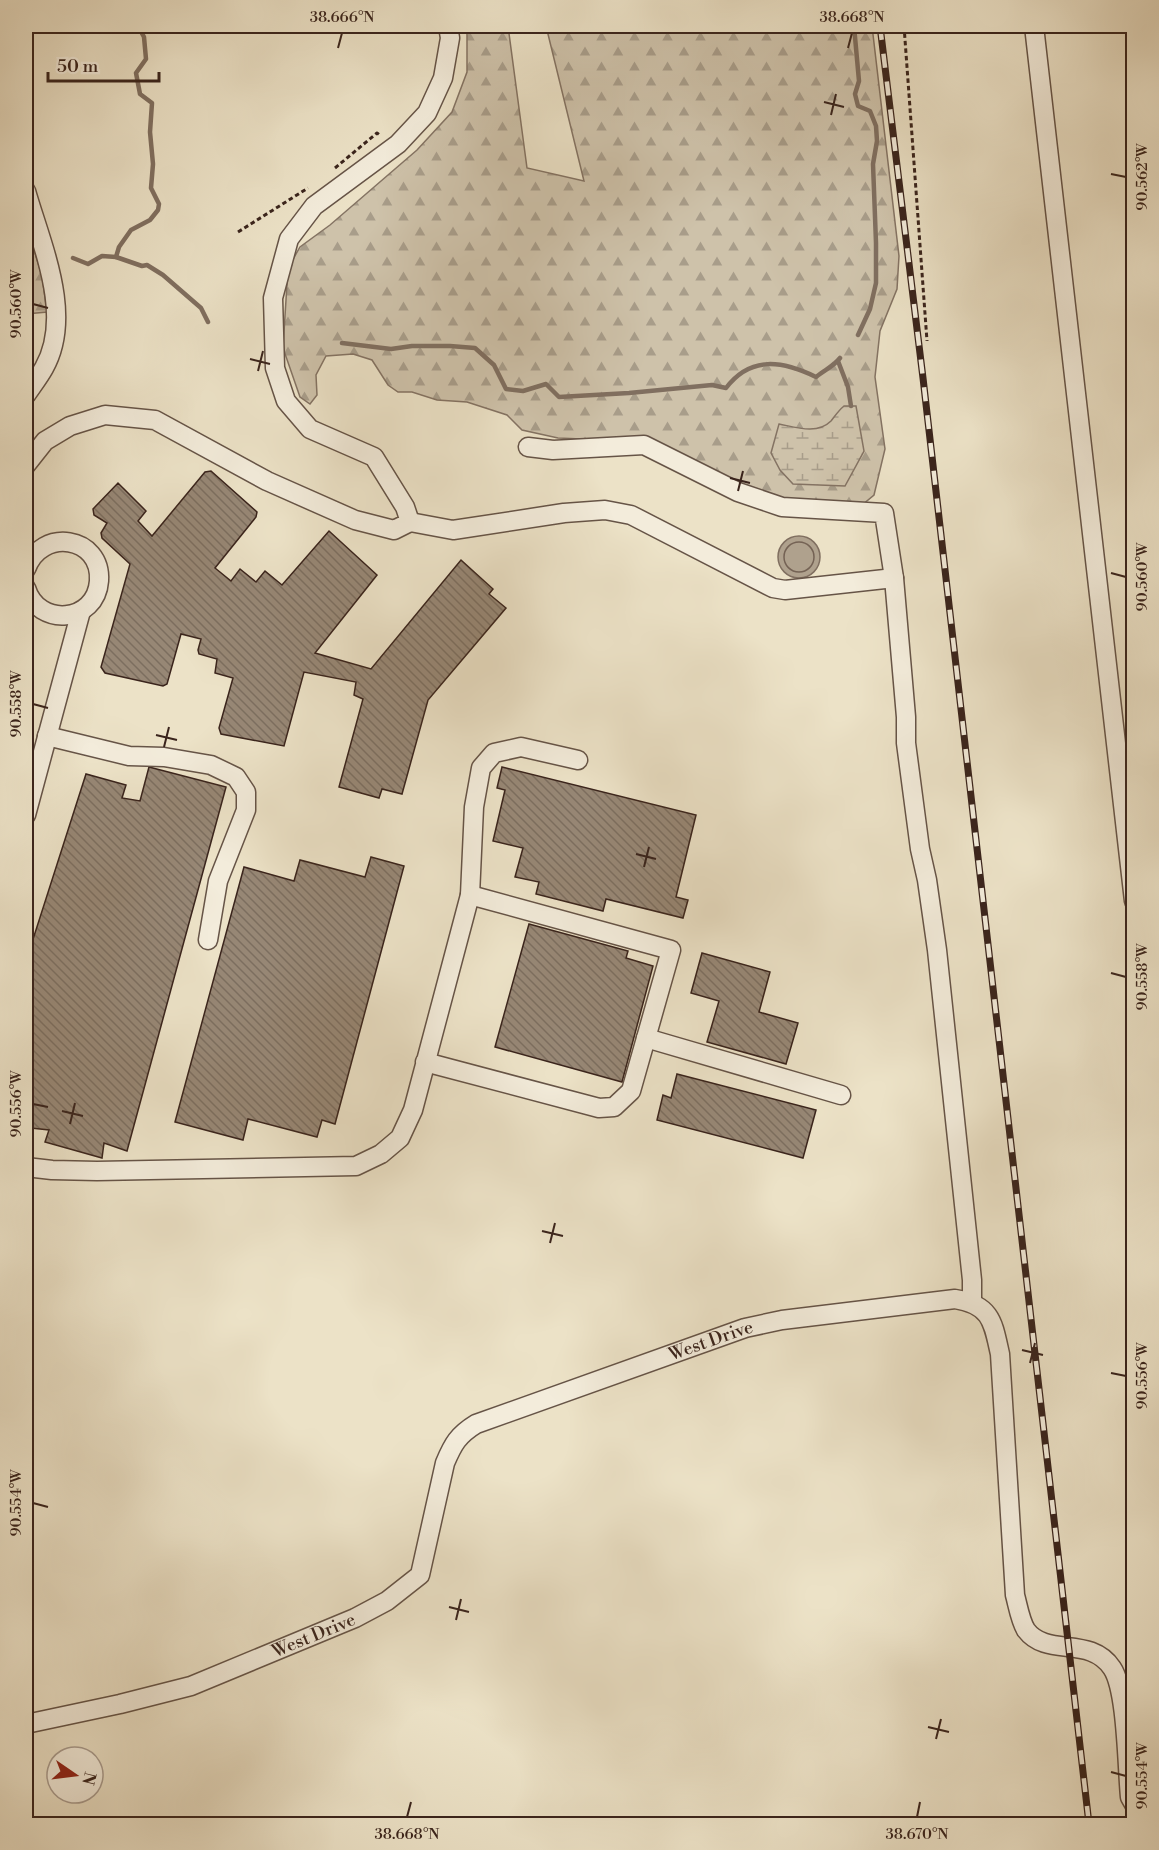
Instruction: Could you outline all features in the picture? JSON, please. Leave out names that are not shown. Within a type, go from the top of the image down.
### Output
[{"type":"street","points":[[410,522],[405,507],[374,457],[310,429],[286,401],[275,368],[273,298],[289,239],[314,206],[393,147],[427,113],[443,78],[450,38],[448,26]]},
{"type":"street","points":[[1034,26],[1134,901]]},
{"type":"street","points":[[26,191],[54,285],[57,315],[54,342],[45,366],[26,395]]},
{"type":"street","points":[[26,465],[45,441],[70,426],[105,415],[155,420],[267,481],[355,520],[394,530],[410,522],[453,530],[564,513],[605,510],[631,515],[773,588],[785,590],[894,578]]},
{"type":"street","points":[[528,447],[553,450],[644,445],[738,492],[782,507],[884,513],[894,578],[906,717],[906,743],[920,849],[937,950],[972,1280],[972,1302],[992,1319],[1000,1354],[1015,1594],[1022,1622],[1027,1631],[1040,1641],[1092,1651],[1113,1669],[1120,1690],[1130,1797],[1134,1804]]},
{"type":"street","points":[[26,569],[35,552],[50,543],[68,542],[85,549],[96,563],[99,581],[94,598],[81,610],[64,616],[46,613],[32,602],[26,588]]},
{"type":"street","points":[[26,815],[81,610]]},
{"type":"street","points":[[47,736],[129,756],[164,757],[211,765],[236,777],[246,792],[246,810],[218,881],[208,940]]},
{"type":"street","points":[[26,1167],[97,1171],[356,1166],[381,1154],[400,1138],[413,1110],[470,895],[474,807],[481,768],[494,753],[521,747],[578,760]]},
{"type":"street","points":[[425,1062],[599,1108],[614,1107],[631,1091],[670,950],[470,895]]},
{"type":"street","points":[[646,1038],[841,1095]]},
{"type":"street","name":"West Drive","points":[[26,1724],[191,1686],[355,1618],[387,1600],[420,1575],[445,1462],[463,1432],[476,1424],[745,1328],[782,1320],[955,1299],[972,1302]]},
{"type":"path","points":[[904,26],[927,341]]},
{"type":"path","points":[[328,174],[377,133],[393,147]]},
{"type":"path","points":[[237,232],[311,187]]},
{"type":"green space","points":[[467,26],[508,26],[527,168],[584,181],[546,26],[872,26],[899,256],[897,289],[880,331],[875,377],[885,449],[874,495],[862,505],[789,505],[753,493],[653,442],[558,438],[522,430],[507,415],[467,402],[437,400],[412,392],[398,392],[388,385],[372,360],[353,354],[326,356],[316,375],[317,395],[310,404],[300,397],[283,348],[288,268],[300,247],[330,225],[417,150],[452,112],[467,72]]},
{"type":"green space","points":[[26,224],[42,276],[47,312],[26,314]]},
{"type":"green space","points":[[844,406],[856,406],[864,451],[845,486],[793,484],[780,470],[771,453],[779,424],[806,429],[819,428],[831,421]]},
{"type":"water","points":[[799,536],[814,542],[820,557],[814,572],[799,578],[784,572],[778,557],[784,542]]},
{"type":"building","points":[[211,471],[257,512],[256,517],[215,568],[231,581],[240,569],[256,582],[265,571],[282,585],[329,531],[377,575],[315,653],[371,669],[461,560],[493,589],[489,594],[506,608],[428,700],[402,794],[382,789],[379,798],[339,787],[363,699],[354,695],[356,682],[304,672],[284,746],[221,734],[219,728],[233,678],[215,673],[217,659],[199,654],[201,639],[181,634],[167,684],[163,686],[105,673],[101,667],[130,564],[102,538],[101,533],[107,523],[94,515],[93,509],[118,483],[146,511],[138,521],[152,536],[205,472]]},
{"type":"building","points":[[149,767],[226,787],[127,1151],[104,1143],[102,1158],[45,1142],[49,1130],[31,1128],[28,1147],[26,1146],[26,961],[86,774],[126,785],[122,798],[140,801]]},
{"type":"building","points":[[502,767],[696,815],[676,897],[688,900],[683,918],[606,899],[603,911],[536,894],[539,882],[515,877],[523,848],[493,841],[505,790],[497,788]]},
{"type":"building","points":[[371,857],[404,866],[335,1124],[322,1120],[317,1137],[248,1119],[243,1140],[175,1122],[244,867],[294,881],[300,860],[365,877]]},
{"type":"building","points":[[529,924],[628,951],[626,958],[653,966],[622,1082],[495,1047]]},
{"type":"building","points":[[702,953],[770,972],[759,1012],[798,1023],[786,1064],[707,1042],[719,1001],[691,993]]},
{"type":"building","points":[[677,1074],[816,1110],[803,1158],[657,1120],[663,1095],[671,1098]]},
{"type":"waterway","points":[[116,257],[119,247],[131,230],[150,220],[158,210],[159,204],[151,188],[152,103],[140,94],[136,73],[146,59],[144,37],[138,26]]},
{"type":"waterway","points":[[854,26],[859,81],[855,94],[858,106],[870,111],[876,126],[877,141],[873,164],[876,283],[870,309],[858,335]]},
{"type":"waterway","points":[[73,258],[88,264],[102,256],[116,257],[142,266],[147,265],[163,275],[201,308],[208,322]]},
{"type":"waterway","points":[[342,343],[391,349],[412,346],[475,348],[494,365],[506,389],[523,391],[546,384],[559,397],[712,385],[726,388],[746,370],[768,364],[792,367],[816,377],[840,358]]},
{"type":"waterway","points":[[838,361],[848,387],[851,406]]},
{"type":"railway","points":[[880,26],[923,378],[1089,1824]]}]
